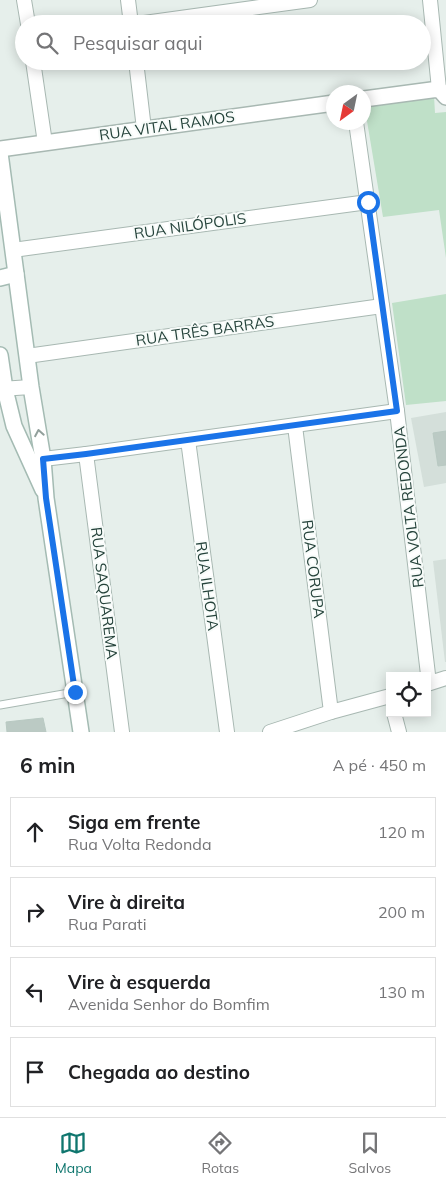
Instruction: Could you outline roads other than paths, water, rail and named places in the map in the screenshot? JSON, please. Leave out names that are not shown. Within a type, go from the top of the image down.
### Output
[{"type":"main road","points":[[371,98],[443,93]]},
{"type":"main road","name":"RUA VITAL RAMOS","points":[[0,149],[326,104]]},
{"type":"main road","points":[[0,153],[7,250],[16,274],[43,459],[46,498],[81,732]]},
{"type":"main road","points":[[0,278],[16,274]]},
{"type":"main road","points":[[0,355],[2,389],[14,426],[46,498]]},
{"type":"street","points":[[24,0],[26,15]]},
{"type":"street","points":[[128,0],[130,15]]},
{"type":"street","points":[[202,15],[310,0]]},
{"type":"street","points":[[430,0],[443,93]]},
{"type":"street","points":[[34,70],[45,143]]},
{"type":"street","points":[[137,70],[144,129]]},
{"type":"street","name":"RUA VOLTA REDONDA","points":[[357,130],[397,411],[427,672]]},
{"type":"street","name":"RUA NILÓPOLIS","points":[[7,250],[368,202]]},
{"type":"street","name":"RUA TRÊS BARRAS","points":[[27,356],[382,306]]},
{"type":"street","points":[[2,389],[31,387]]},
{"type":"street","points":[[43,459],[397,411]]},
{"type":"street","name":"RUA CORUPA","points":[[296,426],[331,712]]},
{"type":"street","name":"RUA ILHOTA","points":[[188,440],[227,732]]},
{"type":"street","name":"RUA SAQUAREMA","points":[[86,454],[122,732]]},
{"type":"street","points":[[431,682],[446,678]]},
{"type":"street","points":[[270,732],[331,712],[386,697]]},
{"type":"street","points":[[395,717],[400,732]]},
{"type":"lane","points":[[0,705],[75,692]]}]
